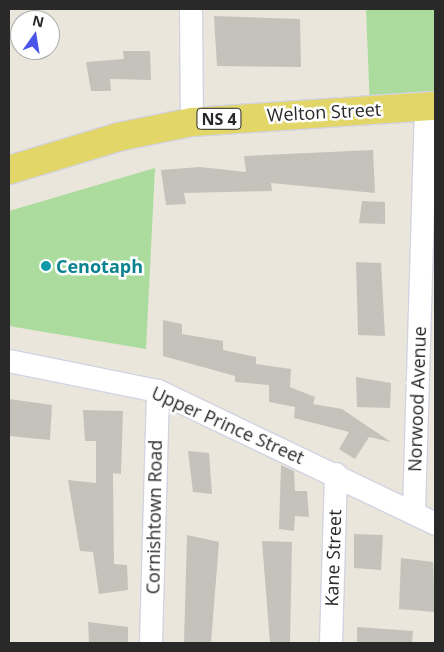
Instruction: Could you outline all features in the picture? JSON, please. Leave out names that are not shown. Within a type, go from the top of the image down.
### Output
[{"type":"main road","name":"Welton Street","points":[[9,170],[118,137],[192,122],[431,106]]},
{"type":"street","points":[[190,9],[192,122]]},
{"type":"street","name":"Norwood Avenue","points":[[414,511],[431,106]]},
{"type":"street","name":"Upper Prince Street","points":[[9,361],[158,390],[414,511],[435,524]]},
{"type":"street","name":"Cornishtown Road","points":[[151,643],[158,390]]},
{"type":"street","name":"Kane Street","points":[[331,643],[336,474]]},
{"type":"green space","points":[[366,9],[435,9],[435,106],[370,109]]},
{"type":"green space","points":[[155,168],[146,349],[9,326],[9,211]]},
{"type":"building","points":[[214,16],[300,19],[301,67],[217,66]]},
{"type":"building","points":[[123,51],[150,51],[151,80],[110,79],[111,91],[91,91],[86,62],[124,59]]},
{"type":"building","points":[[373,150],[375,193],[271,183],[272,191],[184,193],[186,204],[166,205],[161,170],[200,167],[246,172],[244,156]]},
{"type":"building","points":[[362,201],[385,202],[385,224],[359,223]]},
{"type":"building","points":[[356,262],[381,263],[385,336],[358,335]]},
{"type":"building","points":[[163,320],[182,324],[182,334],[223,341],[223,350],[256,357],[256,364],[291,369],[290,387],[315,397],[313,404],[342,409],[391,442],[369,437],[355,459],[339,449],[349,432],[294,418],[295,407],[269,402],[269,385],[235,382],[235,376],[163,356]]},
{"type":"building","points":[[356,377],[391,383],[390,408],[357,407]]},
{"type":"building","points":[[9,399],[52,405],[50,440],[9,436]]},
{"type":"building","points":[[83,410],[123,411],[121,474],[113,473],[114,564],[127,565],[128,590],[99,594],[93,552],[80,551],[68,480],[96,483],[96,441],[85,441]]},
{"type":"building","points":[[188,451],[209,453],[212,494],[193,492]]},
{"type":"building","points":[[281,465],[294,471],[295,491],[307,491],[309,517],[295,516],[294,531],[279,529]]},
{"type":"building","points":[[354,534],[383,535],[381,570],[354,568]]},
{"type":"building","points":[[187,535],[219,542],[211,643],[184,643]]},
{"type":"building","points":[[262,541],[292,542],[290,643],[270,643]]},
{"type":"building","points":[[401,558],[433,562],[435,612],[399,609]]},
{"type":"building","points":[[88,622],[128,627],[128,643],[89,643]]},
{"type":"building","points":[[357,627],[413,631],[412,643],[357,643]]},
{"type":"place","name":"Cenotaph","points":[[46,266]]}]
